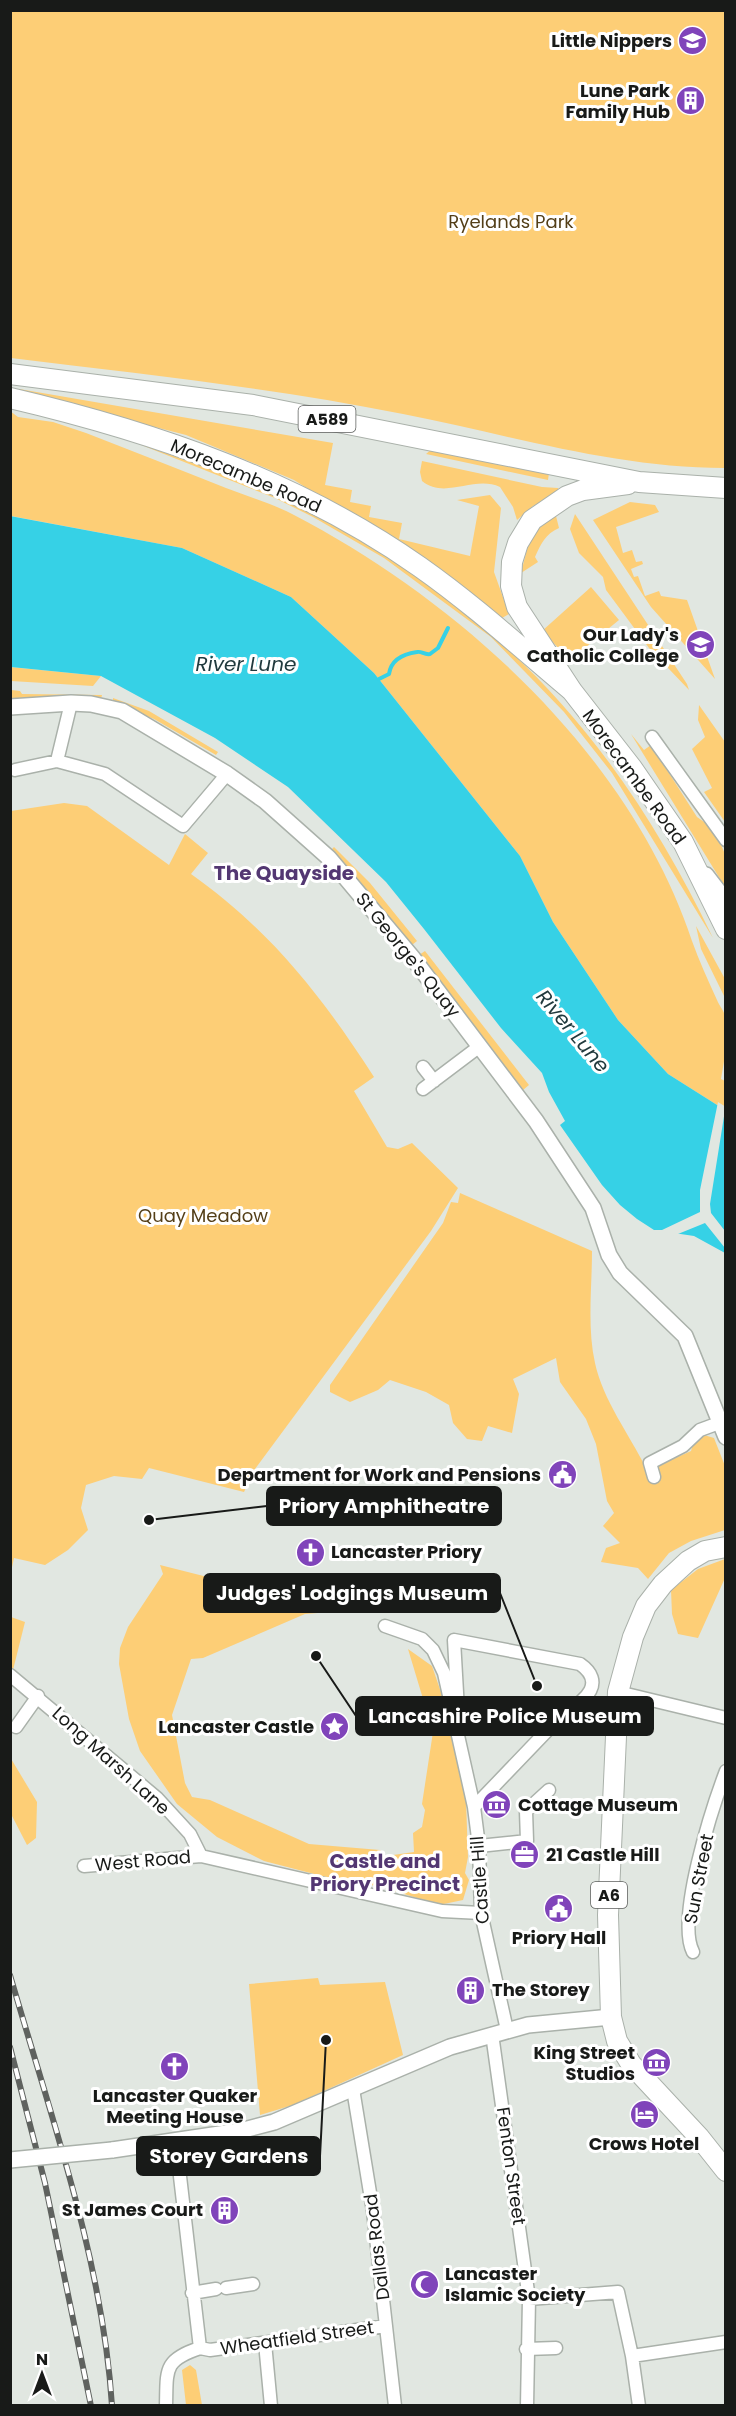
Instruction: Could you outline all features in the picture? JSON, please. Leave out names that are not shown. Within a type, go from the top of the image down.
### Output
[{"type":"main road","name":"Morecambe Road","points":[[10,374],[254,405],[639,482],[726,488]]},
{"type":"main road","name":"Morecambe Road","points":[[10,398],[121,426],[232,467],[305,499],[344,520],[419,567],[466,601],[572,691]]},
{"type":"main road","name":"Morecambe Road","points":[[639,482],[583,490],[567,496],[532,520],[518,543],[512,562],[511,586],[517,607],[572,691],[632,768],[683,842],[726,929]]},
{"type":"main road","name":"A6","points":[[726,1547],[705,1551],[688,1561],[654,1594],[639,1621],[618,1692],[609,1895],[611,2017],[617,2041],[631,2064],[699,2137],[726,2171]]},
{"type":"street","points":[[57,761],[71,703]]},
{"type":"street","name":"St George's Quay","points":[[10,707],[71,703],[90,704],[122,711],[227,774],[265,801],[329,858],[412,957],[536,1121],[593,1208],[609,1255],[620,1273],[685,1336],[722,1430]]},
{"type":"street","points":[[652,737],[726,840]]},
{"type":"street","points":[[15,771],[57,761],[105,774],[183,826],[227,774]]},
{"type":"street","points":[[683,842],[726,902]]},
{"type":"street","points":[[423,1089],[480,1046]]},
{"type":"street","points":[[423,1067],[434,1081]]},
{"type":"street","points":[[654,1477],[650,1464],[682,1446],[700,1430],[722,1430]]},
{"type":"street","points":[[385,1626],[423,1640],[440,1662],[457,1723]]},
{"type":"street","points":[[457,1723],[459,1700],[454,1640],[580,1664],[588,1669],[592,1685],[583,1702],[566,1711],[474,1807]]},
{"type":"street","name":"Long Marsh Lane","points":[[10,1675],[38,1696],[157,1798],[190,1834],[201,1856]]},
{"type":"street","points":[[618,1692],[726,1718]]},
{"type":"street","points":[[16,1726],[38,1696]]},
{"type":"street","name":"Castle Hill","points":[[457,1723],[474,1807],[479,1846],[481,1913],[499,2032]]},
{"type":"street","name":"Sun Street","points":[[693,1952],[688,1935],[697,1868],[726,1771]]},
{"type":"street","points":[[479,1846],[527,1841],[526,1811],[549,1790]]},
{"type":"street","name":"West Road","points":[[84,1866],[201,1856],[442,1911],[481,1913]]},
{"type":"street","points":[[10,2160],[176,2142],[240,2131],[274,2122],[419,2059],[499,2032],[544,2023],[611,2017]]},
{"type":"street","name":"Fenton Street","points":[[499,2032],[529,2299],[526,2349],[527,2406]]},
{"type":"street","name":"Dallas Road","points":[[353,2089],[373,2211],[394,2406]]},
{"type":"street","name":"Wheatfield Street","points":[[176,2142],[200,2348],[210,2350],[386,2326]]},
{"type":"street","points":[[192,2293],[253,2284]]},
{"type":"street","points":[[529,2299],[618,2292],[632,2356],[639,2406]]},
{"type":"street","points":[[632,2356],[726,2342]]},
{"type":"street","points":[[265,2343],[271,2406]]},
{"type":"street","points":[[166,2406],[167,2370],[173,2360],[200,2348]]},
{"type":"street","points":[[526,2349],[556,2348]]},
{"type":"green space","name":"Ryelands Park","points":[[11,10],[725,11],[725,468],[643,463],[563,449],[354,405],[207,382],[11,358]]},
{"type":"green space","points":[[19,389],[333,443],[325,485],[352,490],[350,502],[371,506],[369,517],[402,523],[399,539],[470,556],[479,506],[457,500],[490,495],[501,508],[494,572],[509,614],[502,618],[446,575],[294,480],[186,435],[19,392]]},
{"type":"green space","points":[[10,411],[18,417],[53,422],[86,433],[294,515],[357,551],[419,593],[478,640],[534,692],[584,749],[628,809],[664,873],[724,1012],[727,1040],[721,1079],[725,1081],[725,1110],[668,1074],[618,1020],[553,922],[520,856],[374,673],[291,597],[182,548],[11,516]]},
{"type":"green space","points":[[96,427],[221,472],[271,492],[321,516],[396,562],[449,600],[497,639],[582,727],[618,775],[684,880],[713,938],[612,773],[564,712],[491,637],[384,558],[313,517],[275,498]]},
{"type":"green space","points":[[433,448],[549,473],[548,480],[426,454]]},
{"type":"green space","points":[[422,461],[542,487],[558,488],[559,492],[533,506],[517,520],[513,507],[500,487],[490,484],[450,488],[431,486],[422,481],[420,472]]},
{"type":"green space","points":[[630,502],[655,505],[659,512],[616,527],[623,553],[632,550],[636,562],[642,561],[643,564],[631,569],[634,577],[638,576],[645,596],[659,591],[661,596],[687,600],[715,679],[651,607],[593,520]]},
{"type":"green space","points":[[555,512],[559,528],[550,533],[542,544],[535,557],[538,562],[521,573],[530,537]]},
{"type":"green space","points":[[575,514],[689,690],[649,648],[606,590],[603,577],[579,553],[570,529]]},
{"type":"green space","points":[[591,587],[619,620],[570,660],[542,631]]},
{"type":"green space","points":[[10,667],[101,676],[93,686],[11,681]]},
{"type":"green space","points":[[11,690],[20,691],[22,694],[102,695],[101,699],[83,696],[11,699]]},
{"type":"green space","points":[[113,698],[149,711],[218,752],[216,755],[154,719],[113,702]]},
{"type":"green space","points":[[699,705],[725,742],[725,822],[704,792],[712,788],[692,749],[705,737],[698,720]]},
{"type":"green space","points":[[631,734],[644,750],[651,745],[697,817],[710,826],[719,840],[725,854],[725,887]]},
{"type":"green space","name":"Quay Meadow","points":[[64,803],[87,806],[169,865],[185,834],[208,853],[191,874],[246,918],[270,942],[293,966],[334,1019],[374,1077],[354,1091],[387,1147],[398,1149],[412,1143],[458,1188],[431,1231],[255,1469],[244,1492],[149,1468],[142,1479],[114,1476],[86,1485],[81,1508],[88,1530],[68,1550],[45,1565],[14,1558],[11,1572],[11,811]]},
{"type":"green space","points":[[334,847],[370,883],[417,941],[412,945],[331,850]]},
{"type":"green space","points":[[696,926],[725,979],[725,998],[701,949]]},
{"type":"green space","points":[[425,951],[529,1085],[523,1090],[419,955]]},
{"type":"green space","points":[[460,1193],[592,1251],[591,1321],[595,1363],[610,1404],[646,1468],[662,1464],[691,1451],[694,1441],[704,1435],[714,1438],[725,1466],[725,1530],[691,1541],[669,1553],[648,1579],[638,1568],[601,1562],[606,1548],[620,1543],[603,1526],[614,1513],[607,1501],[596,1444],[586,1419],[560,1382],[556,1358],[513,1379],[519,1394],[512,1433],[488,1426],[482,1441],[467,1439],[453,1423],[449,1405],[426,1392],[390,1380],[378,1390],[350,1402],[330,1392],[330,1385],[443,1223],[451,1202],[458,1203]]},
{"type":"green space","points":[[360,1486],[369,1493],[377,1506],[368,1518],[340,1512],[336,1503],[348,1490]]},
{"type":"green space","points":[[725,1559],[725,1578],[698,1638],[678,1634],[672,1614],[671,1590],[698,1569]]},
{"type":"green space","points":[[160,1565],[343,1611],[305,1614],[203,1658],[191,1659],[172,1715],[185,1783],[192,1797],[210,1800],[309,1844],[380,1850],[386,1856],[414,1852],[413,1833],[422,1827],[425,1810],[422,1804],[433,1732],[408,1649],[432,1666],[445,1704],[466,1801],[468,1857],[465,1873],[469,1880],[463,1900],[439,1905],[382,1887],[322,1876],[264,1861],[217,1837],[177,1804],[140,1751],[129,1719],[119,1664],[120,1648],[128,1627],[163,1574]]},
{"type":"green space","points":[[11,1617],[25,1622],[13,1670],[11,1668]]},
{"type":"green space","points":[[10,1757],[37,1802],[36,1838],[27,1845],[11,1814]]},
{"type":"green space","points":[[318,1978],[320,1985],[385,1982],[403,2055],[293,2105],[260,2115],[249,1984]]},
{"type":"green space","points":[[190,2365],[196,2370],[202,2405],[186,2405],[182,2370]]},
{"type":"water","name":"River Lune","points":[[10,516],[182,548],[291,597],[374,673],[520,856],[553,922],[618,1020],[668,1074],[725,1110],[725,1253],[694,1236],[654,1230],[620,1205],[602,1185],[560,1125],[565,1121],[549,1092],[542,1073],[501,1028],[386,882],[288,787],[215,738],[101,676],[11,667]]},
{"type":"pier","points":[[718,1102],[726,1107],[710,1204],[711,1213],[725,1231],[725,1248],[705,1223],[673,1236],[655,1233],[654,1230],[662,1230],[700,1212],[700,1190]]},
{"type":"waterway","points":[[379,679],[389,674],[395,661],[403,656],[419,652],[430,654],[438,648],[448,628]]},
{"type":"railway","points":[[10,1975],[73,2188],[98,2297],[107,2352],[112,2406]]},
{"type":"railway","points":[[10,2047],[45,2183],[91,2406]]},
{"type":"place","name":"Little Nippers","points":[[693,41]]},
{"type":"place","name":"Lune Park Family Hub","points":[[691,101]]},
{"type":"place","name":"Our Lady's Catholic College","points":[[700,645]]},
{"type":"place","name":"Department for Work and Pensions","points":[[562,1475]]},
{"type":"place","name":"Priory Amphitheatre","points":[[149,1520]]},
{"type":"place","name":"Lancaster Priory","points":[[310,1552]]},
{"type":"place","name":"Lancashire Police Museum","points":[[316,1656]]},
{"type":"place","name":"Judges' Lodgings Museum","points":[[537,1686]]},
{"type":"place","name":"Lancaster Castle","points":[[335,1727]]},
{"type":"place","name":"Cottage Museum","points":[[497,1805]]},
{"type":"place","name":"21 Castle Hill","points":[[525,1855]]},
{"type":"place","name":"Priory Hall","points":[[559,1909]]},
{"type":"place","name":"The Storey","points":[[471,1990]]},
{"type":"place","name":"Storey Gardens","points":[[326,2040]]},
{"type":"place","name":"King Street Studios","points":[[656,2063]]},
{"type":"place","name":"Lancaster Quaker Meeting House","points":[[175,2067]]},
{"type":"place","name":"Crows Hotel","points":[[644,2115]]},
{"type":"place","name":"St James Court","points":[[224,2210]]},
{"type":"place","name":"Lancaster Islamic Society","points":[[424,2284]]},
{"type":"district","name":"The Quayside","points":[[284,873]]},
{"type":"district","name":"Castle and Priory Precinct","points":[[385,1872]]}]
